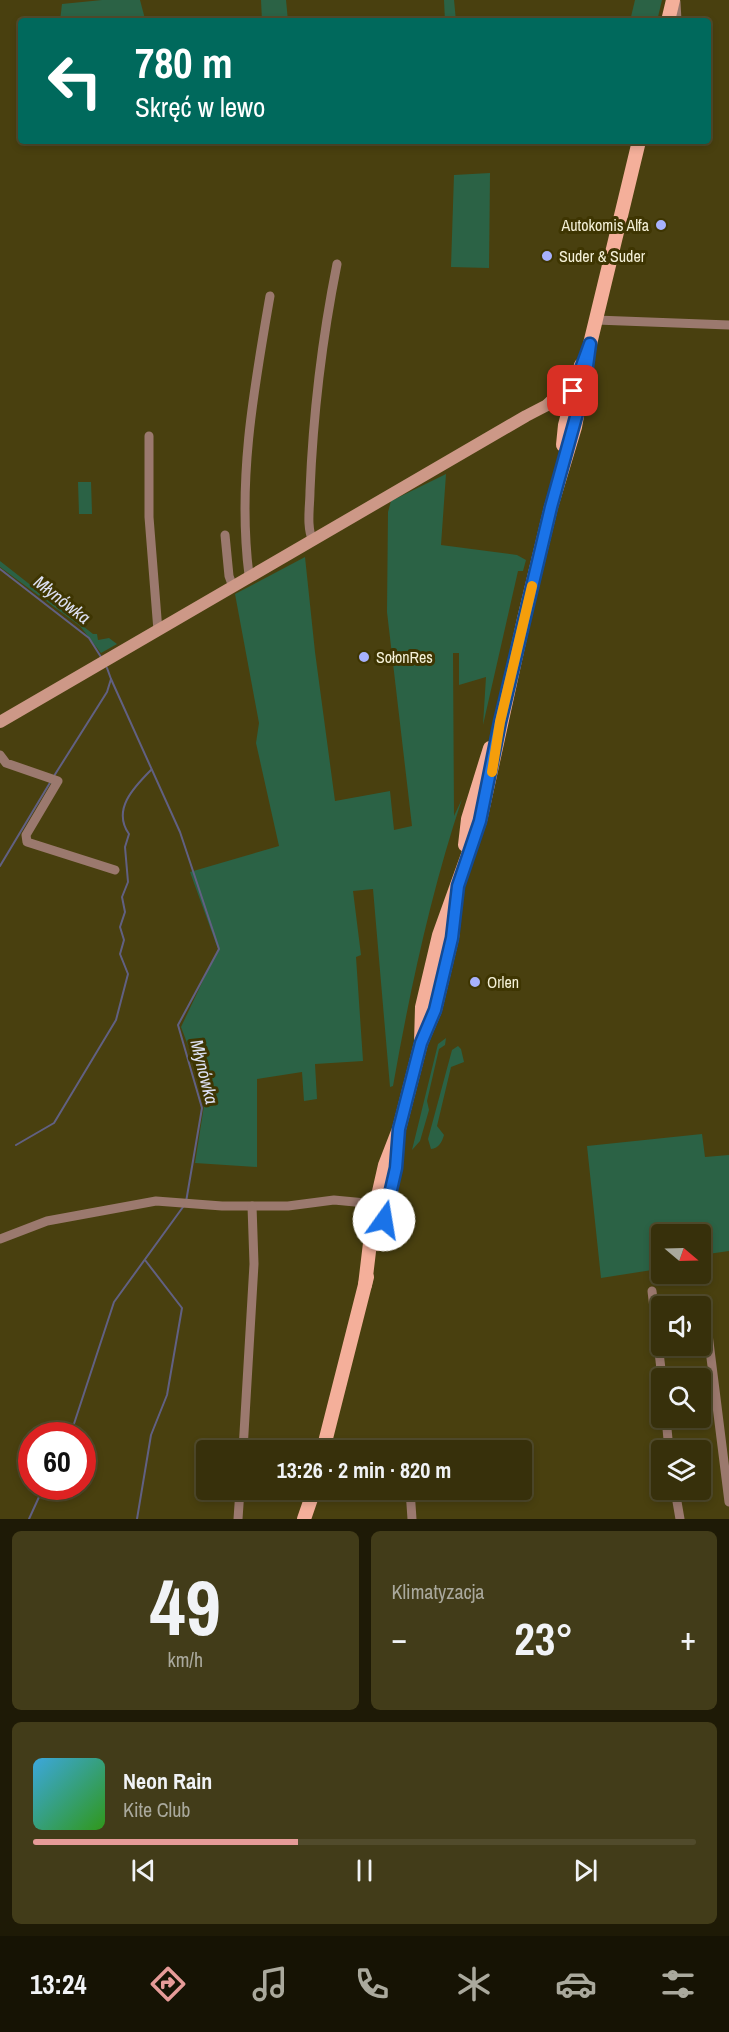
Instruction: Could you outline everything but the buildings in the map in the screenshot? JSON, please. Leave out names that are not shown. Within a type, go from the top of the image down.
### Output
[{"type":"main road","points":[[669,18],[674,0]]},
{"type":"main road","points":[[560,474],[570,405],[580,382],[590,344],[638,144]]},
{"type":"main road","points":[[364,1285],[376,1204],[385,1165],[399,1129],[421,1043],[435,1010],[448,956],[472,802],[481,770],[500,722],[560,474],[577,419],[580,382]]},
{"type":"main road","points":[[325,1440],[364,1285],[386,1214],[396,1168],[399,1129]]},
{"type":"main road","points":[[304,1519],[310,1500]]},
{"type":"main road","points":[[312,1519],[313,1500]]},
{"type":"street","points":[[674,0],[677,18]]},
{"type":"street","points":[[313,541],[309,527],[311,457],[324,328],[337,264]]},
{"type":"street","points":[[249,575],[244,492],[254,393],[270,296]]},
{"type":"street","points":[[596,320],[729,325]]},
{"type":"street","points":[[0,722],[249,575],[313,541],[548,404],[580,382]]},
{"type":"street","points":[[548,404],[570,405],[576,412],[577,419]]},
{"type":"street","points":[[149,436],[149,517],[158,630]]},
{"type":"street","points":[[225,535],[232,587]]},
{"type":"street","points":[[0,755],[6,763],[58,781],[26,835],[27,842],[115,870]]},
{"type":"street","points":[[0,1239],[24,1228],[73,1215],[156,1202],[252,1206],[333,1200],[376,1204]]},
{"type":"street","points":[[244,1440],[254,1264],[252,1206]]},
{"type":"street","points":[[652,1291],[661,1368]]},
{"type":"street","points":[[711,1356],[729,1502]]},
{"type":"street","points":[[238,1519],[239,1500]]},
{"type":"street","points":[[411,1500],[412,1519]]},
{"type":"street","points":[[677,1500],[680,1519]]},
{"type":"green space","points":[[102,0],[140,0],[145,18],[60,18],[62,4]]},
{"type":"green space","points":[[261,0],[286,0],[288,18],[262,18]]},
{"type":"green space","points":[[444,0],[454,0],[456,18],[445,18]]},
{"type":"green space","points":[[635,0],[662,0],[658,18],[631,18]]},
{"type":"green space","points":[[490,173],[489,268],[451,267],[454,175]]},
{"type":"green space","points":[[446,474],[441,545],[517,555],[526,560],[523,571],[518,571],[483,725],[486,677],[459,685],[459,653],[453,653],[454,816],[462,799],[422,941],[393,1086],[390,1087],[373,889],[353,891],[361,955],[356,957],[363,1061],[315,1064],[317,1099],[304,1101],[302,1072],[257,1079],[257,1167],[195,1163],[206,1093],[181,1027],[218,949],[190,872],[279,846],[256,743],[259,723],[235,594],[305,557],[335,801],[390,791],[394,830],[412,826],[387,612],[388,512],[391,501]]},
{"type":"green space","points":[[78,482],[91,482],[92,514],[79,514]]},
{"type":"green space","points":[[0,561],[93,634],[97,634],[98,640],[109,638],[117,644],[101,653],[80,626],[0,567]]},
{"type":"green space","points":[[446,1038],[445,1045],[439,1049],[427,1101],[429,1110],[420,1141],[412,1150],[438,1044]]},
{"type":"green space","points":[[458,1046],[464,1062],[451,1067],[437,1126],[444,1135],[440,1144],[431,1149],[428,1139],[452,1050]]},
{"type":"green space","points":[[702,1134],[705,1157],[729,1155],[729,1251],[711,1254],[711,1224],[651,1224],[651,1270],[601,1278],[587,1146]]},
{"type":"waterway","name":"Młynówka","points":[[0,569],[89,638],[101,657]]},
{"type":"waterway","name":"Młynówka","points":[[54,776],[107,692],[111,679],[107,668]]},
{"type":"waterway","name":"Młynówka","points":[[111,679],[180,832],[219,949],[178,1025],[202,1108],[186,1202]]},
{"type":"waterway","points":[[16,1145],[54,1123],[116,1020],[128,974],[120,954],[124,940],[120,927],[125,912],[122,897],[128,882],[125,847],[129,834],[124,825],[124,808],[132,792],[151,770]]},
{"type":"waterway","name":"Młynówka","points":[[0,866],[51,781]]},
{"type":"waterway","name":"Młynówka","points":[[75,1422],[114,1302],[183,1207]]},
{"type":"waterway","points":[[137,1519],[151,1435],[167,1395],[182,1308],[145,1260]]},
{"type":"waterway","name":"Młynówka","points":[[29,1519],[38,1500]]},
{"type":"slow traffic","points":[[492,772],[500,722],[532,586]]},
{"type":"place","name":"Autokomis Alfa","points":[[661,225]]},
{"type":"place","name":"Suder & Suder","points":[[547,256]]},
{"type":"place","name":"SołonRes","points":[[364,657]]},
{"type":"place","name":"Orlen","points":[[475,982]]},
{"type":"route","points":[[384,1220],[396,1168],[399,1129],[421,1043],[435,1010],[452,938],[458,886],[463,865],[480,821],[492,773],[500,722],[551,507],[584,388],[590,344],[576,377],[573,391]]}]
